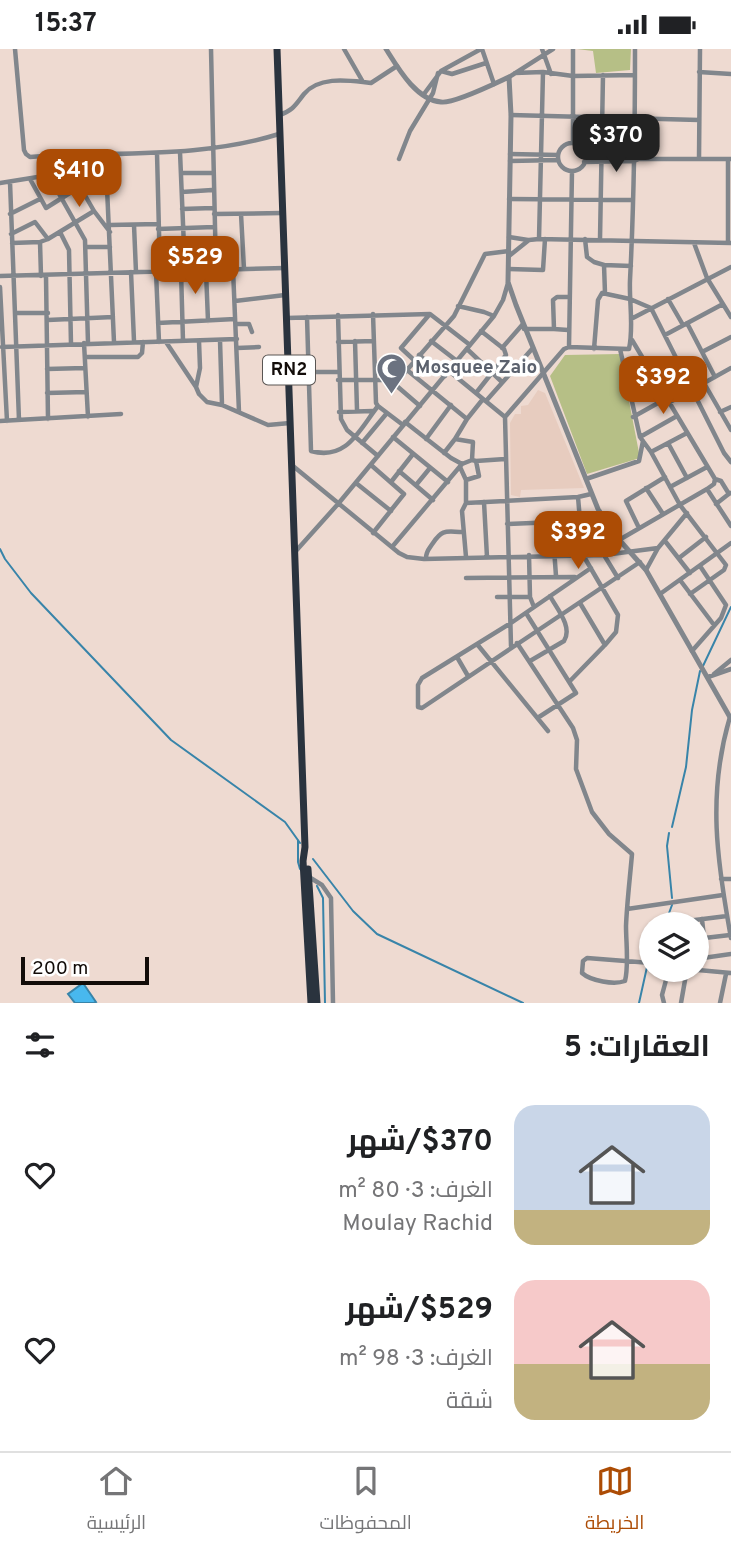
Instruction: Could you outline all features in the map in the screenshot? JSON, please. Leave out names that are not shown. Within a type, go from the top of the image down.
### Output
[{"type":"highway","name":"RN2","points":[[277,49],[305,855],[309,877],[317,1003]]},
{"type":"highway","name":"RN2","points":[[305,855],[303,861],[311,1003]]},
{"type":"street","points":[[15,49],[26,154],[30,157],[180,152],[251,142],[280,134]]},
{"type":"street","points":[[211,49],[216,270]]},
{"type":"street","points":[[344,49],[363,82]]},
{"type":"street","points":[[386,49],[397,66],[424,94],[430,99],[449,102],[512,75],[544,51],[553,49]]},
{"type":"street","points":[[424,94],[440,72],[481,49],[494,83]]},
{"type":"street","points":[[573,49],[573,143]]},
{"type":"street","points":[[629,349],[636,158],[635,49]]},
{"type":"street","points":[[699,159],[700,49]]},
{"type":"street","points":[[544,51],[551,74]]},
{"type":"street","points":[[532,62],[534,73]]},
{"type":"street","points":[[440,72],[452,74],[486,63]]},
{"type":"street","points":[[279,115],[293,109],[315,85],[346,80],[371,83],[397,66]]},
{"type":"street","points":[[399,159],[410,131],[430,99],[440,72]]},
{"type":"street","points":[[512,75],[543,72],[573,76],[635,75]]},
{"type":"street","points":[[509,269],[543,270],[540,199],[543,72]]},
{"type":"street","points":[[699,72],[731,74]]},
{"type":"street","points":[[295,552],[469,347],[503,300],[509,269],[512,75]]},
{"type":"street","points":[[600,239],[603,75]]},
{"type":"street","points":[[511,115],[699,120]]},
{"type":"street","points":[[573,143],[581,147],[585,155],[584,162],[572,171],[562,167],[558,157],[563,146],[573,143]]},
{"type":"street","points":[[180,152],[184,252],[183,341]]},
{"type":"street","points":[[157,153],[159,342]]},
{"type":"street","points":[[114,154],[107,166],[114,342]]},
{"type":"street","points":[[509,237],[528,240],[729,243],[729,159],[585,155]]},
{"type":"street","points":[[510,158],[558,157]]},
{"type":"street","points":[[584,162],[636,158]]},
{"type":"street","points":[[0,183],[107,166]]},
{"type":"street","points":[[71,171],[94,211],[110,232]]},
{"type":"street","points":[[569,347],[572,171]]},
{"type":"street","points":[[181,173],[212,173]]},
{"type":"street","points":[[48,176],[86,247],[88,318],[85,368],[88,417]]},
{"type":"street","points":[[30,179],[47,208],[81,187]]},
{"type":"street","points":[[10,182],[19,420]]},
{"type":"street","points":[[182,193],[213,190]]},
{"type":"street","points":[[10,214],[40,199]]},
{"type":"street","points":[[508,199],[634,200]]},
{"type":"street","points":[[182,209],[241,214],[282,213]]},
{"type":"street","points":[[12,243],[48,239],[94,211]]},
{"type":"street","points":[[241,214],[244,269]]},
{"type":"street","points":[[11,234],[35,222],[48,239]]},
{"type":"street","points":[[110,225],[214,227]]},
{"type":"street","points":[[134,225],[134,342]]},
{"type":"street","points":[[60,232],[68,246],[71,344]]},
{"type":"street","points":[[585,239],[587,257],[594,262],[631,266]]},
{"type":"street","points":[[338,380],[398,379],[454,316],[485,254],[509,254],[528,240]]},
{"type":"street","points":[[40,242],[48,313],[48,419]]},
{"type":"street","points":[[694,243],[708,278],[731,317]]},
{"type":"street","points":[[86,247],[110,247]]},
{"type":"street","points":[[184,252],[215,250]]},
{"type":"street","points":[[604,265],[605,293]]},
{"type":"street","points":[[631,320],[731,267]]},
{"type":"street","points":[[0,276],[285,268]]},
{"type":"street","points":[[233,269],[239,412]]},
{"type":"street","points":[[205,271],[208,321]]},
{"type":"street","points":[[508,282],[542,375],[606,524],[646,570],[692,651],[709,674],[730,718],[723,742],[715,809],[723,895],[731,936],[709,938]]},
{"type":"street","points":[[0,287],[7,421]]},
{"type":"street","points":[[594,349],[598,300],[601,294],[630,299],[651,308],[731,462]]},
{"type":"street","points":[[235,301],[285,295]]},
{"type":"street","points":[[554,329],[554,298],[569,297]]},
{"type":"street","points":[[668,299],[715,377]]},
{"type":"street","points":[[665,335],[723,303]]},
{"type":"street","points":[[458,306],[484,311],[494,316]]},
{"type":"street","points":[[15,313],[48,313]]},
{"type":"street","points":[[307,317],[311,451],[339,452],[376,409],[373,314]]},
{"type":"street","points":[[287,318],[430,314],[446,325],[502,381]]},
{"type":"street","points":[[415,361],[401,348],[430,314]]},
{"type":"street","points":[[338,315],[340,412],[345,426],[378,456]]},
{"type":"street","points":[[48,320],[113,317]]},
{"type":"street","points":[[158,323],[235,322],[249,324],[252,331]]},
{"type":"street","points":[[523,326],[568,330]]},
{"type":"street","points":[[502,348],[523,326]]},
{"type":"street","points":[[476,393],[506,355],[502,348],[481,331]]},
{"type":"street","points":[[2,347],[237,339]]},
{"type":"street","points":[[631,339],[707,467],[730,493],[716,504]]},
{"type":"street","points":[[702,352],[730,339]]},
{"type":"street","points":[[220,340],[222,405]]},
{"type":"street","points":[[166,341],[203,399],[268,425],[290,423]]},
{"type":"street","points":[[196,387],[199,379],[199,341]]},
{"type":"street","points":[[355,341],[357,410]]},
{"type":"street","points":[[338,342],[374,341]]},
{"type":"street","points":[[431,341],[457,361]]},
{"type":"street","points":[[85,357],[138,357],[142,353],[143,342]]},
{"type":"street","points":[[237,348],[259,347]]},
{"type":"street","points":[[639,350],[569,347],[556,357],[505,418],[508,577],[514,645],[530,661],[558,703],[577,740],[576,769],[592,812],[609,834],[632,854],[627,909],[626,961],[626,977],[622,983],[587,977],[582,973],[583,961],[587,958],[626,961],[639,962]]},
{"type":"street","points":[[444,453],[467,419],[532,349]]},
{"type":"street","points":[[621,349],[633,417],[641,439],[680,505],[706,537],[726,568],[690,594]]},
{"type":"street","points":[[419,355],[445,376]]},
{"type":"street","points":[[626,377],[646,364]]},
{"type":"street","points":[[655,380],[680,367]]},
{"type":"street","points":[[47,369],[85,368]]},
{"type":"street","points":[[407,370],[467,419]]},
{"type":"street","points":[[449,371],[505,418]]},
{"type":"street","points":[[633,417],[730,371]]},
{"type":"street","points":[[308,372],[338,372]]},
{"type":"street","points":[[390,380],[420,406]]},
{"type":"street","points":[[704,383],[731,430]]},
{"type":"street","points":[[47,393],[86,392]]},
{"type":"street","points":[[426,439],[451,405]]},
{"type":"street","points":[[720,412],[731,407]]},
{"type":"street","points":[[340,412],[376,409],[387,413],[461,465],[466,480],[466,503],[461,511],[466,558]]},
{"type":"street","points":[[362,443],[387,413]]},
{"type":"street","points":[[0,421],[121,414]]},
{"type":"street","points":[[641,439],[677,416]]},
{"type":"street","points":[[651,452],[687,433]]},
{"type":"street","points":[[393,437],[448,482]]},
{"type":"street","points":[[455,439],[473,442],[474,461],[479,476],[466,480]]},
{"type":"street","points":[[586,478],[639,461],[641,439]]},
{"type":"street","points":[[668,443],[687,478]]},
{"type":"street","points":[[391,482],[413,454]]},
{"type":"street","points":[[391,547],[461,465],[474,461],[505,459]]},
{"type":"street","points":[[371,465],[404,494],[373,533]]},
{"type":"street","points":[[292,466],[373,533],[407,557],[604,555],[659,548]]},
{"type":"street","points":[[670,487],[707,467]]},
{"type":"street","points":[[416,485],[430,468]]},
{"type":"street","points":[[399,471],[433,500]]},
{"type":"street","points":[[639,528],[626,501],[665,477]]},
{"type":"street","points":[[619,540],[707,489],[714,484],[715,479]]},
{"type":"street","points":[[356,482],[391,511]]},
{"type":"street","points":[[646,488],[663,515]]},
{"type":"street","points":[[707,489],[731,526]]},
{"type":"street","points":[[466,503],[591,494]]},
{"type":"street","points":[[569,682],[616,632],[618,615],[583,555],[578,497]]},
{"type":"street","points":[[484,502],[487,557]]},
{"type":"street","points":[[646,570],[659,548],[687,513]]},
{"type":"street","points":[[552,521],[556,576]]},
{"type":"street","points":[[507,524],[580,521]]},
{"type":"street","points":[[426,558],[427,551],[438,534],[463,532]]},
{"type":"street","points":[[680,558],[706,537]]},
{"type":"street","points":[[665,541],[690,573]]},
{"type":"street","points":[[660,594],[731,543]]},
{"type":"street","points":[[529,555],[530,597],[534,607]]},
{"type":"street","points":[[604,555],[618,578]]},
{"type":"street","points":[[591,568],[420,681],[418,707],[422,708],[640,562]]},
{"type":"street","points":[[692,651],[721,618],[726,605],[700,566]]},
{"type":"street","points":[[466,578],[576,577]]},
{"type":"street","points":[[680,580],[714,625]]},
{"type":"street","points":[[530,661],[568,636],[567,627],[550,596]]},
{"type":"street","points":[[497,597],[530,597]]},
{"type":"street","points":[[580,603],[605,645]]},
{"type":"street","points":[[526,613],[576,693],[539,717]]},
{"type":"street","points":[[477,644],[548,731]]},
{"type":"street","points":[[457,657],[468,676]]},
{"type":"street","points":[[709,674],[731,660]]},
{"type":"street","points":[[709,674],[730,672]]},
{"type":"street","points":[[309,877],[322,885],[331,898],[333,1003]]},
{"type":"street","points":[[721,879],[731,879]]},
{"type":"street","points":[[627,909],[723,895]]},
{"type":"street","points":[[709,918],[728,916]]},
{"type":"street","points":[[709,957],[731,954]]},
{"type":"street","points":[[709,972],[728,974],[720,1003]]},
{"type":"street","points":[[664,1003],[666,982]]},
{"type":"street","points":[[681,1003],[685,982]]},
{"type":"shaded area","points":[[538,390],[545,393],[584,488],[521,490],[520,497],[511,495],[510,423],[515,414],[521,414],[521,406],[528,405]]},
{"type":"green space","points":[[577,49],[631,49],[630,70],[596,73],[593,51]]},
{"type":"green space","points":[[620,354],[640,458],[587,474],[550,376],[565,355]]},
{"type":"water","points":[[83,983],[96,1002],[75,1003],[68,994]]},
{"type":"waterway","points":[[0,549],[31,593],[171,740],[285,822],[300,843]]},
{"type":"waterway","points":[[703,666],[731,607]]},
{"type":"waterway","points":[[672,827],[686,767],[692,710],[700,671]]},
{"type":"waterway","points":[[669,833],[667,846],[672,898]]},
{"type":"waterway","points":[[298,840],[300,869]]},
{"type":"waterway","points":[[313,859],[353,911],[377,934],[523,1003]]},
{"type":"waterway","points":[[317,886],[323,898],[325,1003]]},
{"type":"waterway","points":[[669,912],[672,905]]},
{"type":"waterway","points":[[639,1003],[644,982]]},
{"type":"place","name":"Mosquee Zaio","points":[[392,395]]}]
